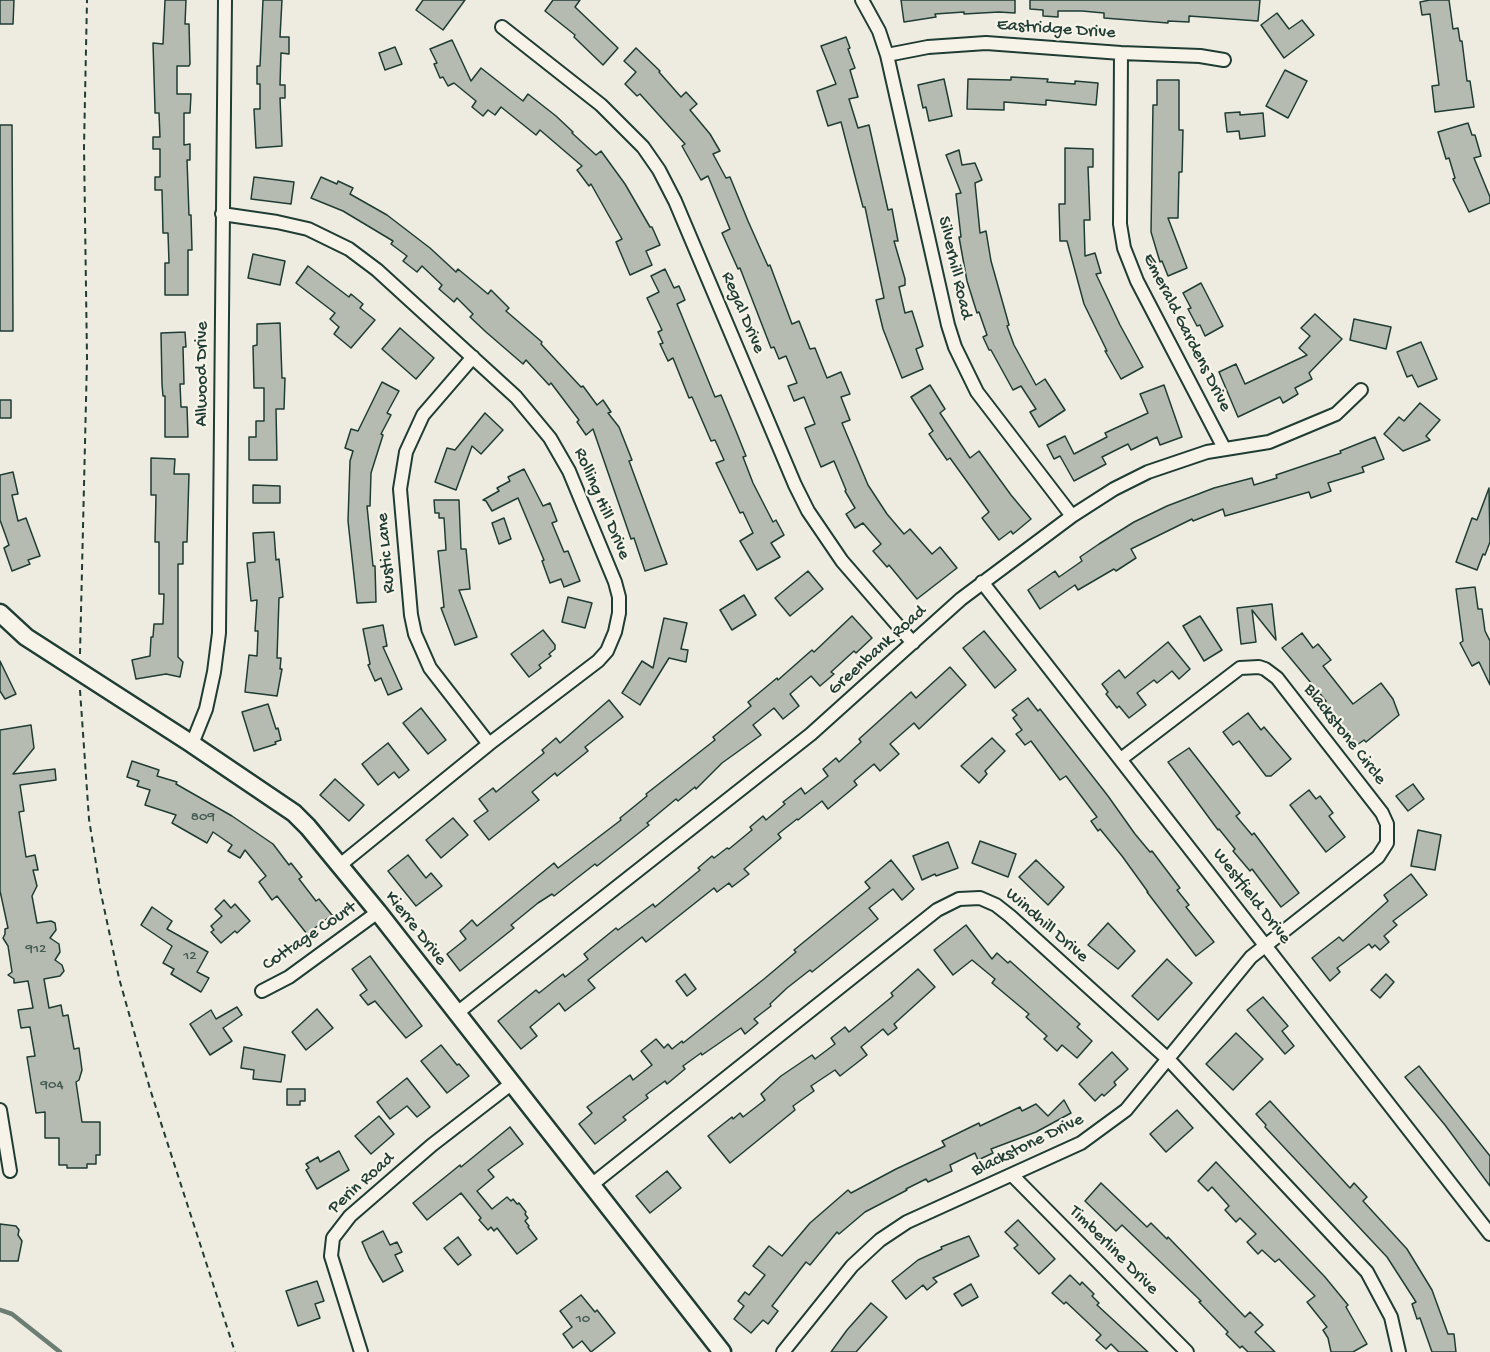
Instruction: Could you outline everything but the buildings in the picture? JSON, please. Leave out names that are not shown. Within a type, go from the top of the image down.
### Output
[{"type":"street","name":"Allwood Drive","points":[[192,744],[206,709],[219,633],[225,0]]},
{"type":"street","name":"Silverhill Road","points":[[862,0],[879,31],[887,55],[948,325],[955,347],[977,392],[1072,516]]},
{"type":"street","name":"Regal Drive","points":[[502,27],[608,112],[643,147],[659,170],[675,201],[808,511],[842,561],[914,643]]},
{"type":"street","name":"Eastridge Drive","points":[[887,55],[928,47],[986,43],[1200,56],[1224,60]]},
{"type":"street","name":"Emerald Gardens Drive","points":[[1121,53],[1120,224],[1124,248],[1137,281],[1224,448]]},
{"type":"street","name":"Rolling Hill Drive","points":[[222,214],[308,229],[349,249],[377,270],[516,397],[550,438],[569,471],[615,582],[619,597],[618,622],[607,651],[587,671],[489,744],[340,865]]},
{"type":"street","name":"Rustic Lane","points":[[473,357],[423,415],[406,452],[400,489],[411,615],[415,634],[430,668],[489,744]]},
{"type":"street","name":"Greenbank Road","points":[[457,1013],[812,734],[982,582],[1072,516],[1114,489],[1148,472],[1224,448],[1269,442],[1327,418],[1336,414],[1361,390]]},
{"type":"street","name":"Westfield Drive","points":[[982,582],[1490,1234]]},
{"type":"street","name":"Kierre Drive","points":[[0,613],[26,637],[61,661],[192,744],[294,813],[320,840],[378,912],[722,1352]]},
{"type":"street","name":"Blackstone Circle","points":[[1121,759],[1240,668],[1259,667],[1271,672],[1277,678],[1375,804],[1387,824],[1389,833],[1385,849],[1378,857],[1266,944]]},
{"type":"street","name":"Windhill Drive","points":[[590,1186],[925,919],[943,906],[959,900],[980,898],[996,905],[1168,1060],[1367,1272],[1391,1317],[1399,1352]]},
{"type":"street","name":"Cottage Court","points":[[262,991],[289,977],[378,912]]},
{"type":"street","name":"Blackstone Drive","points":[[783,1352],[852,1266],[880,1240],[907,1222],[1081,1143],[1132,1105],[1237,973],[1266,944]]},
{"type":"street","name":"Perin Road","points":[[361,1352],[331,1256],[333,1238],[350,1216],[432,1145],[511,1084]]},
{"type":"street","points":[[0,1110],[10,1171]]},
{"type":"street","name":"Timberline Drive","points":[[1012,1175],[1187,1352]]},
{"type":"waterway","points":[[0,1310],[12,1314],[60,1352]]}]
